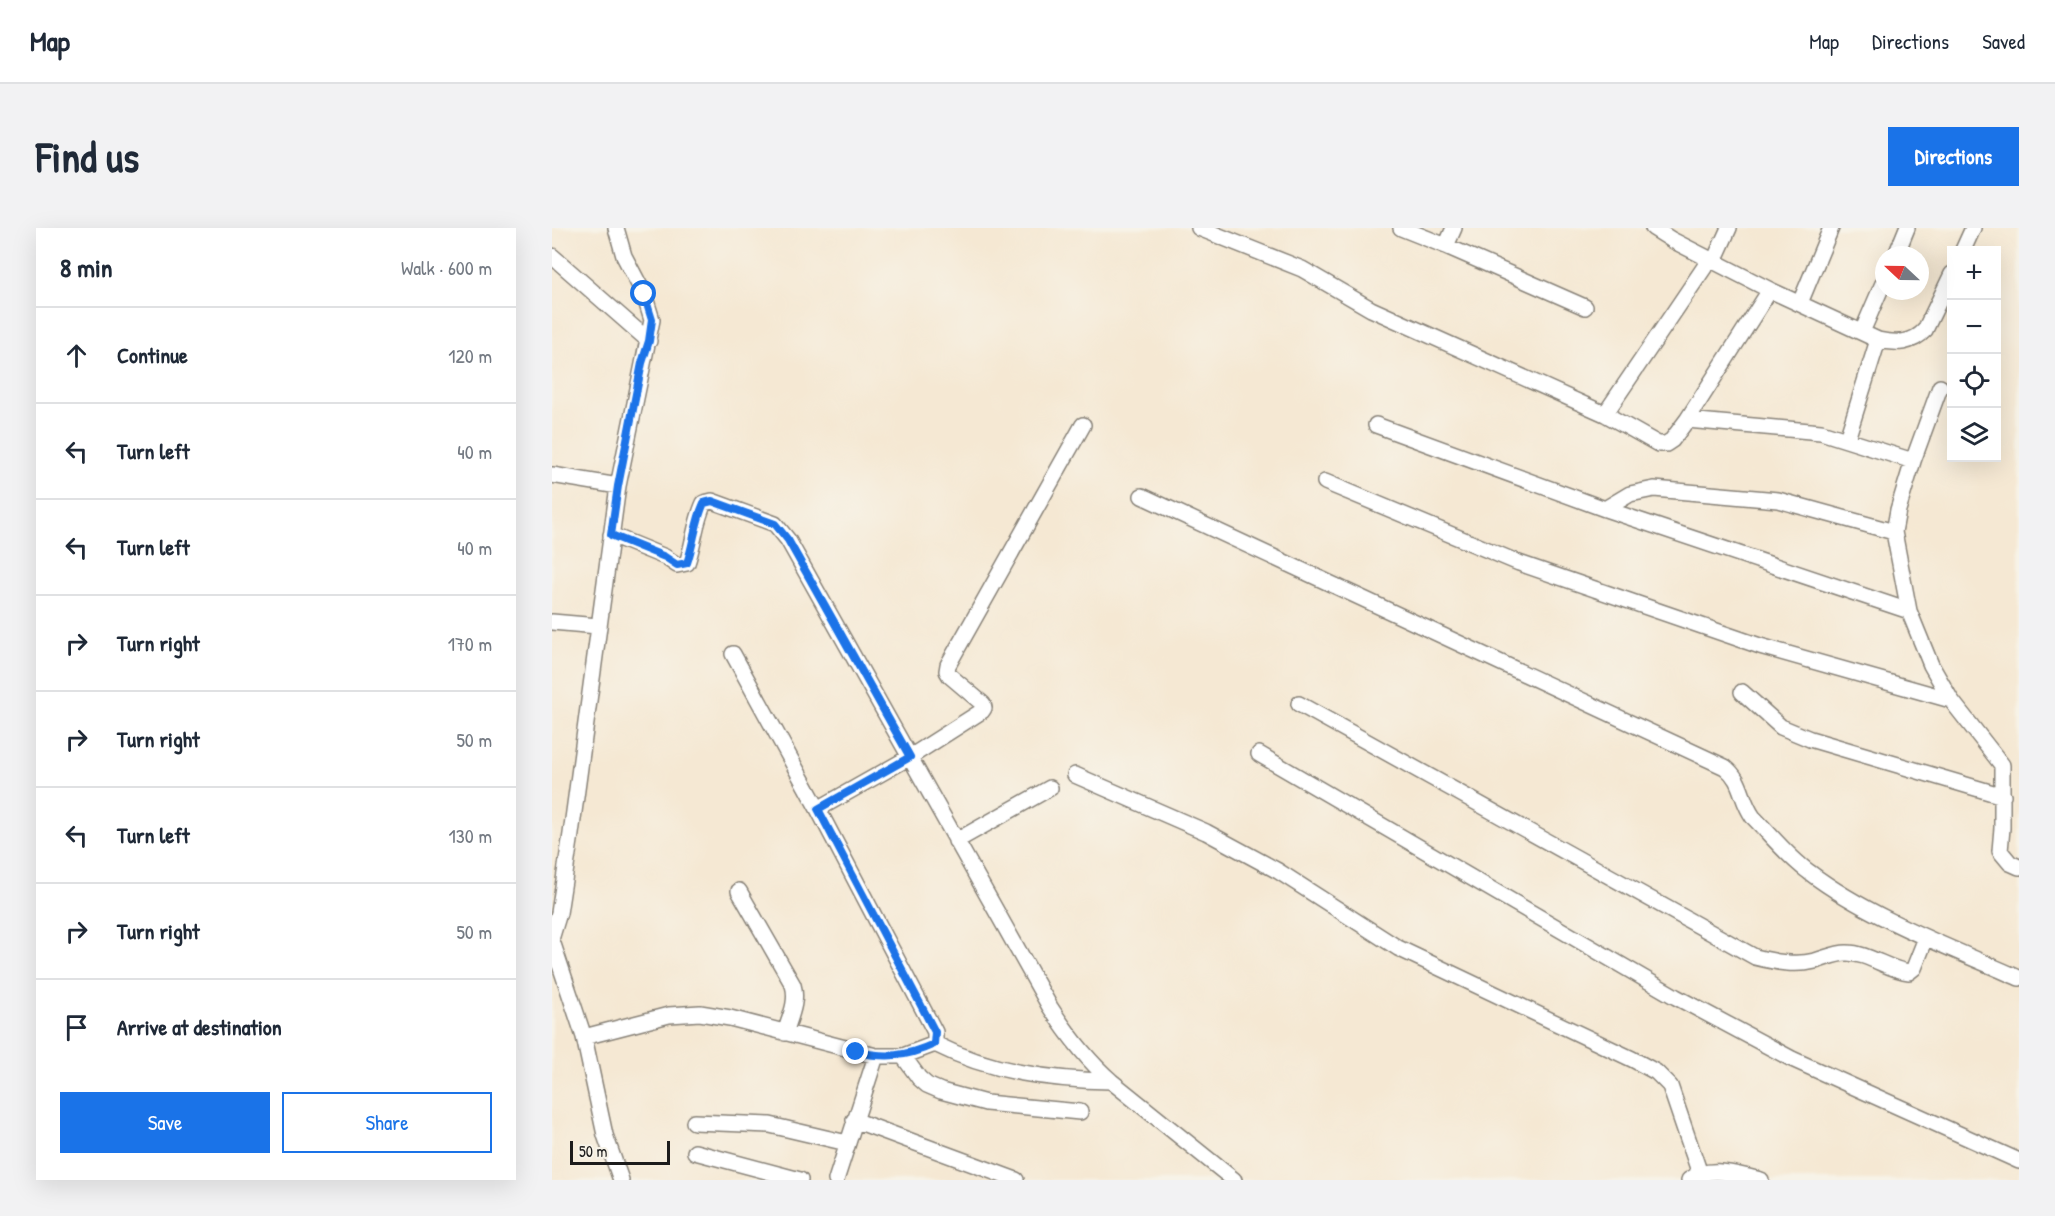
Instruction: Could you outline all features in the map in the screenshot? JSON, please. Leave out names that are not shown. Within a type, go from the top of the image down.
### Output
[{"type":"street","points":[[552,936],[559,913],[618,486],[652,320],[644,294],[624,256],[616,228]]},
{"type":"street","points":[[1199,228],[1242,243],[1302,269],[1371,309],[1605,414],[1658,444],[1666,444],[1672,440],[1687,420],[1770,290]]},
{"type":"street","points":[[1242,243],[1246,228]]},
{"type":"street","points":[[1401,228],[1585,307]]},
{"type":"street","points":[[1446,246],[1454,228]]},
{"type":"street","points":[[1653,228],[1675,234],[1712,260],[1770,290],[1878,340],[1900,343],[1919,336],[1925,330],[1947,284]]},
{"type":"street","points":[[1605,414],[1712,260],[1729,228]]},
{"type":"street","points":[[1800,303],[1831,228]]},
{"type":"street","points":[[1900,246],[1907,228]]},
{"type":"street","points":[[1964,246],[1973,228]]},
{"type":"street","points":[[552,256],[649,341]]},
{"type":"street","points":[[1862,332],[1876,300]]},
{"type":"street","points":[[1847,439],[1878,340]]},
{"type":"street","points":[[1940,387],[1913,461],[1898,510],[1894,532],[1909,611],[1930,665],[1952,700],[2002,765],[2000,851],[2010,863],[2019,867]]},
{"type":"street","points":[[1687,420],[1821,432],[1913,461]]},
{"type":"street","points":[[818,809],[910,757],[982,711],[983,704],[950,676],[948,666],[1083,425]]},
{"type":"street","points":[[1376,425],[1605,509],[1909,611]]},
{"type":"street","points":[[552,475],[618,486]]},
{"type":"street","points":[[1325,482],[1541,570],[1760,645],[1952,700]]},
{"type":"street","points":[[1605,509],[1630,494],[1654,489],[1721,494],[1797,503],[1894,532]]},
{"type":"street","points":[[1142,496],[1725,767],[1738,780],[1745,807],[1808,871],[1850,899],[1926,938],[2019,978]]},
{"type":"street","points":[[611,535],[665,557],[677,565],[687,563],[693,546],[698,515],[704,503],[712,501],[775,524],[788,540],[956,841],[1070,1039],[1111,1081],[1234,1180]]},
{"type":"street","points":[[552,622],[598,626]]},
{"type":"street","points":[[733,654],[818,809],[935,1032],[934,1044]]},
{"type":"street","points":[[1742,692],[1781,727],[1810,739],[2003,796]]},
{"type":"street","points":[[1299,704],[1755,957],[1773,962],[1813,962],[1847,952],[1909,972],[1914,968],[1926,938]]},
{"type":"street","points":[[1259,754],[1676,997],[1792,1059],[2019,1161]]},
{"type":"street","points":[[1075,775],[1206,832],[1278,871],[1398,948],[1656,1072],[1670,1086],[1695,1177],[1716,1170],[1761,1180]]},
{"type":"street","points":[[956,841],[1050,788]]},
{"type":"street","points":[[739,891],[793,985],[795,1003],[786,1033]]},
{"type":"street","points":[[552,941],[584,1038],[605,1135],[621,1180]]},
{"type":"street","points":[[584,1038],[669,1015],[700,1013],[730,1018],[876,1056],[903,1056],[934,1044],[980,1063],[1021,1074],[1064,1080],[1111,1081]]},
{"type":"street","points":[[836,1180],[876,1056]]},
{"type":"street","points":[[903,1056],[919,1078],[927,1085],[941,1091],[986,1103],[1080,1112]]},
{"type":"street","points":[[854,1120],[1016,1180]]},
{"type":"street","points":[[694,1122],[770,1125],[847,1143]]},
{"type":"street","points":[[694,1152],[800,1180]]},
{"type":"route","points":[[644,294],[652,320],[618,486],[611,535],[665,557],[677,565],[687,563],[693,546],[698,515],[704,503],[712,501],[775,524],[788,540],[910,757],[818,809],[935,1032],[934,1044],[903,1056],[876,1056],[856,1052]]}]
